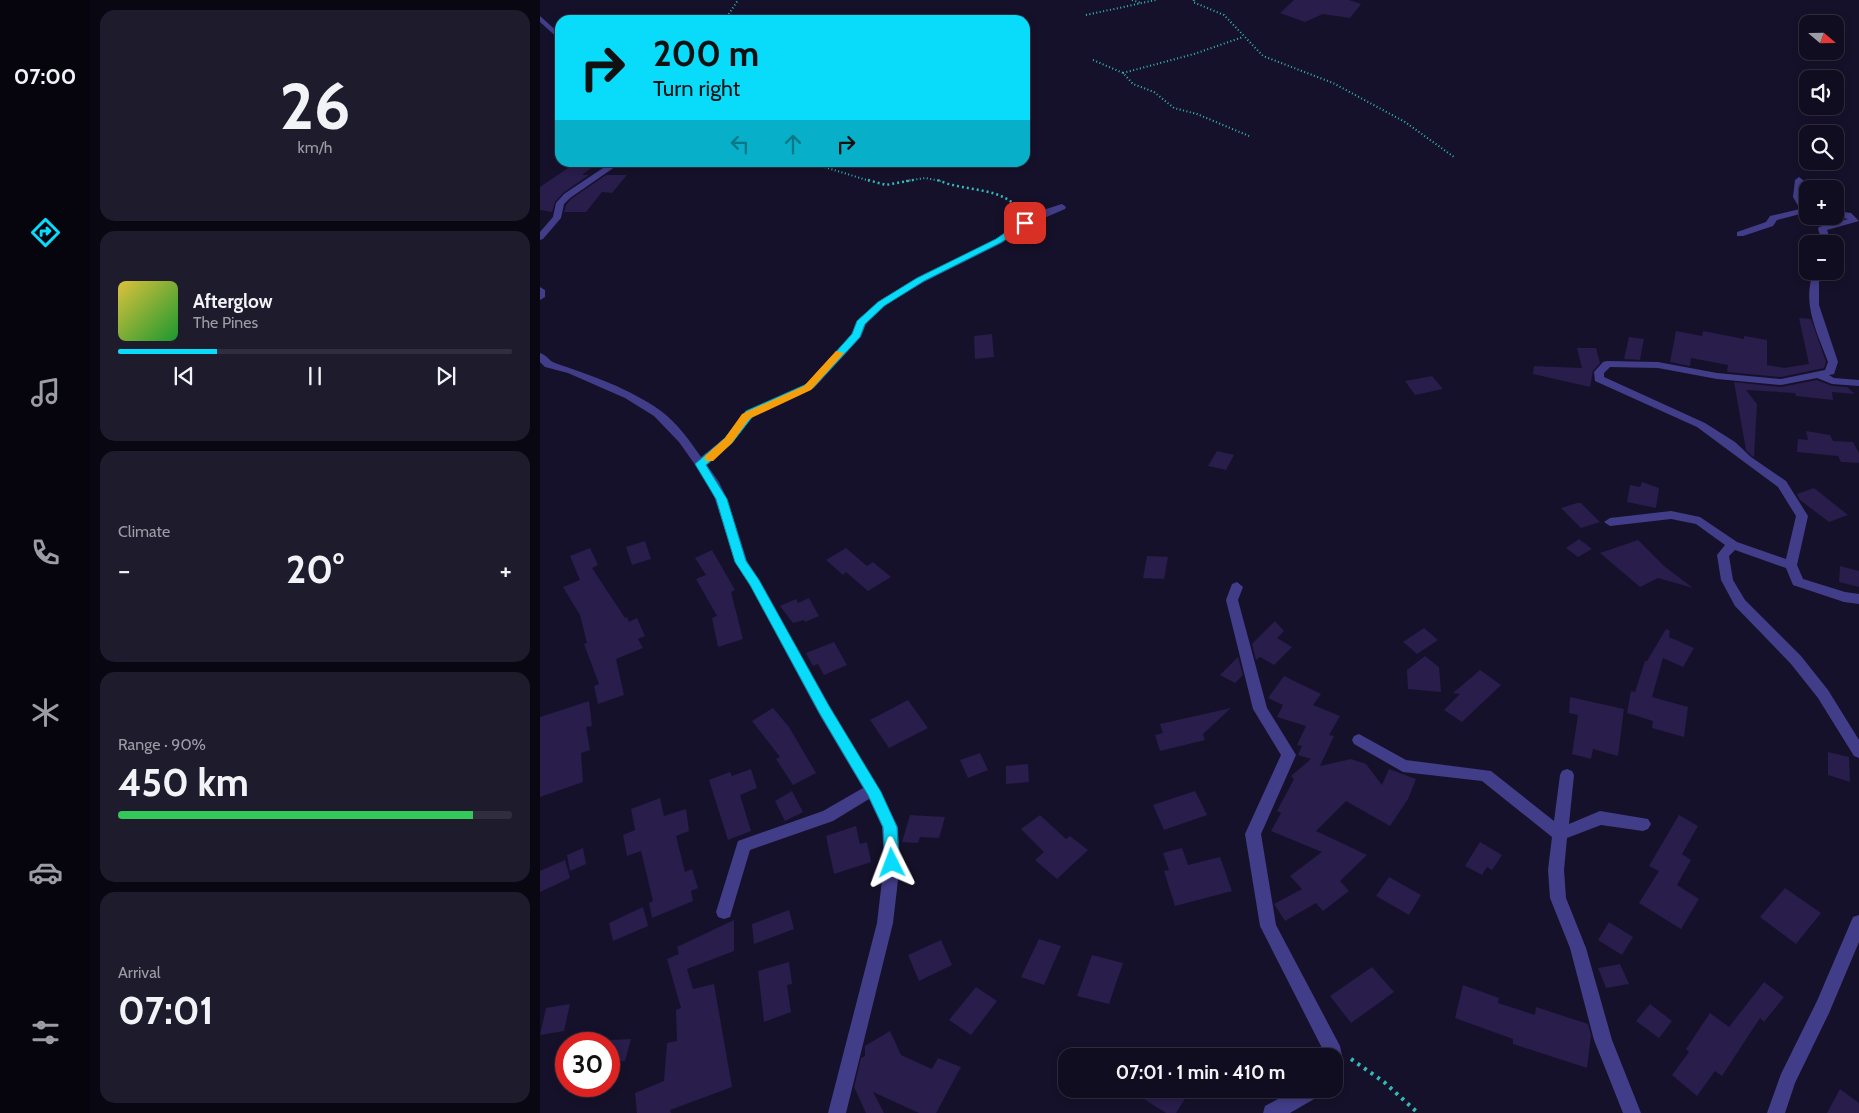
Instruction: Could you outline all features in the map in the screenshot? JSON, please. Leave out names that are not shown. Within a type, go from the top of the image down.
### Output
[{"type":"street","points":[[540,18],[555,33]]},
{"type":"street","points":[[540,237],[557,218],[560,203],[567,196],[610,167]]},
{"type":"street","points":[[1799,180],[1797,197],[1799,200]]},
{"type":"street","points":[[700,464],[729,440],[749,414],[810,386],[857,335],[861,323],[881,304],[920,280],[999,241],[1032,219],[1062,207]]},
{"type":"street","points":[[1740,234],[1770,224],[1773,218],[1799,212]]},
{"type":"street","points":[[1844,214],[1848,214],[1855,220],[1844,223]]},
{"type":"street","points":[[1824,235],[1822,229],[1837,225]]},
{"type":"street","points":[[1814,280],[1811,295],[1833,362],[1830,372],[1781,382],[1717,376],[1658,365],[1608,364],[1600,372],[1599,379],[1701,425],[1782,484],[1802,516],[1791,565],[1798,582],[1844,597],[1859,599]]},
{"type":"street","points":[[540,290],[540,297]]},
{"type":"street","points":[[540,356],[549,365],[572,370],[619,391],[658,414],[683,440],[721,499],[741,562],[755,583],[824,710],[872,790],[890,827],[892,863],[885,923],[837,1113]]},
{"type":"street","points":[[1820,375],[1832,381],[1859,384]]},
{"type":"street","points":[[1610,522],[1671,515],[1700,521],[1733,545],[1791,565]]},
{"type":"street","points":[[1733,545],[1723,554],[1727,580],[1740,603],[1796,660],[1823,694],[1859,752]]},
{"type":"street","points":[[1237,587],[1232,600],[1260,709],[1289,755],[1253,834],[1268,926],[1330,1048]]},
{"type":"street","points":[[1359,740],[1403,766],[1486,775],[1560,834]]},
{"type":"street","points":[[1567,775],[1556,870],[1558,898],[1578,948],[1603,1040],[1632,1113]]},
{"type":"street","points":[[724,912],[744,846],[828,816],[872,790]]},
{"type":"street","points":[[1560,834],[1600,818],[1642,824]]},
{"type":"street","points":[[1776,1113],[1787,1080],[1823,1007],[1859,922]]},
{"type":"street","points":[[1272,1113],[1299,1098]]},
{"type":"path","points":[[728,15],[738,0]]},
{"type":"path","points":[[1132,0],[1142,4]]},
{"type":"path","points":[[1086,15],[1156,0]]},
{"type":"path","points":[[1194,0],[1193,2],[1224,15],[1238,27],[1243,37],[1256,46],[1263,56],[1333,83],[1405,122],[1454,157]]},
{"type":"path","points":[[1123,73],[1169,59],[1187,56],[1214,45],[1243,37]]},
{"type":"path","points":[[1093,60],[1123,73],[1132,84],[1154,92],[1174,108],[1197,114],[1249,136]]},
{"type":"path","points":[[825,167],[867,179],[876,184],[886,185],[925,178],[938,180],[950,186],[998,195],[1016,204],[1020,213],[1032,219]]},
{"type":"path","points":[[1343,1059],[1384,1082],[1418,1113]]},
{"type":"building","points":[[1294,0],[1349,0],[1361,4],[1350,18],[1323,14],[1305,22],[1280,13]]},
{"type":"building","points":[[570,167],[592,167],[582,175],[589,175],[563,193],[555,202],[552,212],[540,210],[540,187]]},
{"type":"building","points":[[606,175],[627,175],[612,193],[602,192],[586,212],[564,212],[566,205],[571,199]]},
{"type":"building","points":[[1799,318],[1811,319],[1826,362],[1824,368],[1781,377],[1727,372],[1728,365],[1691,358],[1690,366],[1670,362],[1676,331],[1702,336],[1703,331],[1744,339],[1744,336],[1767,340],[1767,365],[1784,368],[1809,364]]},
{"type":"building","points":[[992,334],[994,357],[975,359],[974,336]]},
{"type":"building","points":[[1629,337],[1644,339],[1640,360],[1624,359]]},
{"type":"building","points":[[1577,348],[1596,348],[1600,363],[1593,371],[1590,387],[1533,374],[1534,366],[1582,368]]},
{"type":"building","points":[[1432,376],[1443,389],[1415,395],[1405,381]]},
{"type":"building","points":[[1817,380],[1832,386],[1847,387],[1855,394],[1832,392],[1833,400],[1796,396],[1795,393],[1746,390],[1757,404],[1754,457],[1752,456],[1746,450],[1734,382],[1781,387]]},
{"type":"building","points":[[1806,431],[1830,435],[1833,441],[1853,442],[1859,453],[1859,463],[1841,462],[1838,456],[1797,452],[1798,439],[1808,440]]},
{"type":"building","points":[[1217,451],[1234,455],[1226,470],[1208,466]]},
{"type":"building","points":[[1642,482],[1659,488],[1656,508],[1627,502],[1630,485],[1640,487]]},
{"type":"building","points":[[1814,488],[1848,515],[1829,522],[1800,500],[1797,494]]},
{"type":"building","points":[[1581,503],[1600,522],[1581,528],[1561,508]]},
{"type":"building","points":[[1579,539],[1592,549],[1578,557],[1566,548]]},
{"type":"building","points":[[1638,540],[1664,566],[1693,588],[1658,578],[1640,587],[1600,553]]},
{"type":"building","points":[[645,541],[651,559],[632,565],[626,547]]},
{"type":"building","points":[[590,548],[598,565],[592,568],[625,618],[627,617],[629,622],[637,618],[645,636],[638,639],[643,648],[616,659],[624,695],[598,704],[594,686],[599,684],[584,644],[587,643],[580,615],[563,587],[580,580],[570,556]]},
{"type":"building","points":[[846,548],[867,566],[873,562],[891,577],[868,591],[846,572],[843,575],[826,560]]},
{"type":"building","points":[[712,550],[735,590],[731,592],[743,639],[718,647],[712,618],[717,616],[696,579],[706,575],[695,558]]},
{"type":"building","points":[[1147,556],[1168,557],[1164,579],[1143,578]]},
{"type":"building","points":[[1840,566],[1859,571],[1859,587],[1839,582]]},
{"type":"building","points":[[809,598],[819,616],[805,622],[804,620],[793,623],[780,606],[796,599],[798,603]]},
{"type":"building","points":[[1275,621],[1284,631],[1277,638],[1292,647],[1274,665],[1260,657],[1256,660],[1252,644]]},
{"type":"building","points":[[1424,628],[1438,640],[1417,654],[1403,642]]},
{"type":"building","points":[[1666,629],[1670,631],[1669,637],[1694,648],[1683,667],[1663,658],[1652,697],[1688,707],[1684,737],[1652,728],[1653,721],[1627,713],[1631,691],[1635,692],[1645,661],[1647,661]]},
{"type":"building","points":[[834,642],[847,665],[824,675],[818,664],[813,666],[806,653]]},
{"type":"building","points":[[1425,656],[1439,667],[1441,692],[1408,689],[1407,670]]},
{"type":"building","points":[[1238,657],[1243,675],[1235,683],[1220,675]]},
{"type":"building","points":[[1480,670],[1501,685],[1462,722],[1444,710],[1460,694],[1453,693]]},
{"type":"building","points":[[1284,676],[1321,694],[1313,705],[1340,716],[1329,735],[1334,736],[1320,766],[1351,759],[1366,764],[1382,785],[1389,769],[1416,779],[1408,799],[1390,826],[1346,801],[1316,831],[1367,855],[1340,881],[1349,891],[1323,911],[1316,903],[1285,921],[1274,904],[1302,889],[1290,876],[1322,852],[1271,831],[1281,813],[1277,811],[1294,779],[1291,776],[1311,759],[1298,755],[1302,746],[1297,745],[1306,726],[1277,717],[1283,705],[1268,698]]},
{"type":"building","points":[[1570,697],[1624,709],[1618,756],[1593,749],[1591,759],[1572,754],[1578,715],[1569,713]]},
{"type":"building","points":[[908,700],[928,728],[889,748],[870,720]]},
{"type":"building","points":[[589,701],[592,726],[586,727],[590,750],[581,753],[583,782],[540,797],[540,717]]},
{"type":"building","points":[[773,708],[789,727],[816,773],[793,785],[776,759],[780,757],[752,721]]},
{"type":"building","points":[[1231,708],[1203,734],[1205,740],[1160,751],[1155,735],[1163,733],[1160,724]]},
{"type":"building","points":[[1828,752],[1849,757],[1850,782],[1828,775]]},
{"type":"building","points":[[980,753],[988,770],[968,778],[960,760]]},
{"type":"building","points":[[1028,764],[1029,782],[1006,784],[1006,766]]},
{"type":"building","points":[[751,769],[757,788],[740,795],[751,831],[728,840],[709,780],[730,772],[732,776]]},
{"type":"building","points":[[792,791],[803,812],[785,821],[775,801]]},
{"type":"building","points":[[1195,791],[1207,815],[1164,830],[1153,805]]},
{"type":"building","points":[[660,798],[664,816],[686,809],[689,831],[676,836],[685,872],[692,869],[698,888],[691,891],[693,901],[652,918],[649,903],[653,901],[641,851],[627,856],[623,835],[635,830],[631,809]]},
{"type":"building","points":[[910,815],[945,817],[939,838],[920,837],[918,843],[902,842]]},
{"type":"building","points":[[1040,815],[1066,839],[1070,836],[1088,850],[1057,879],[1035,860],[1044,852],[1021,829]]},
{"type":"building","points":[[1679,815],[1698,826],[1682,854],[1691,860],[1677,885],[1699,899],[1681,929],[1639,903],[1659,871],[1649,866]]},
{"type":"building","points":[[856,826],[860,844],[867,842],[871,862],[834,874],[826,836]]},
{"type":"building","points":[[1480,842],[1502,855],[1492,870],[1487,867],[1482,875],[1465,866]]},
{"type":"building","points":[[583,848],[586,864],[570,871],[567,855]]},
{"type":"building","points":[[1182,848],[1188,865],[1220,857],[1232,891],[1175,906],[1164,871],[1169,870],[1163,853]]},
{"type":"building","points":[[565,860],[570,878],[540,892],[540,871]]},
{"type":"building","points":[[1389,877],[1421,895],[1409,915],[1376,896]]},
{"type":"building","points":[[1785,888],[1821,913],[1796,944],[1760,917]]},
{"type":"building","points":[[643,907],[648,926],[613,941],[609,923]]},
{"type":"building","points":[[789,910],[794,929],[754,944],[752,924]]},
{"type":"building","points":[[734,920],[734,951],[687,969],[693,989],[714,984],[732,1087],[670,1110],[671,1113],[637,1113],[635,1093],[664,1081],[667,1043],[677,1041],[676,1010],[681,1008],[667,959],[679,954],[677,947]]},
{"type":"building","points":[[1609,922],[1633,937],[1622,955],[1598,940]]},
{"type":"building","points":[[1039,939],[1061,946],[1044,985],[1021,977]]},
{"type":"building","points":[[941,940],[952,965],[919,981],[908,955]]},
{"type":"building","points":[[1092,955],[1123,963],[1109,1004],[1077,996]]},
{"type":"building","points":[[789,962],[792,984],[787,985],[791,1012],[764,1022],[758,971]]},
{"type":"building","points":[[1620,964],[1629,984],[1606,988],[1598,968]]},
{"type":"building","points":[[1372,967],[1394,992],[1351,1023],[1330,996]]},
{"type":"building","points":[[1764,982],[1784,997],[1764,1022],[1760,1018],[1722,1076],[1715,1071],[1697,1096],[1672,1075],[1689,1052],[1686,1049],[1710,1013],[1729,1027]]},
{"type":"building","points":[[1463,985],[1499,998],[1498,1003],[1535,1015],[1536,1007],[1588,1024],[1591,1035],[1587,1068],[1513,1044],[1513,1039],[1455,1018]]},
{"type":"building","points":[[976,987],[997,1001],[971,1035],[949,1020]]},
{"type":"building","points":[[570,1004],[564,1031],[540,1035],[546,1008]]},
{"type":"building","points":[[1650,1004],[1672,1021],[1659,1038],[1636,1021]]},
{"type":"building","points":[[890,1031],[901,1055],[932,1069],[938,1058],[961,1067],[936,1113],[919,1113],[873,1092],[884,1113],[866,1113],[854,1087],[861,1058],[865,1056],[865,1046]]},
{"type":"building","points":[[631,1039],[625,1061],[620,1061],[620,1040]]},
{"type":"building","points":[[1840,1089],[1859,1103],[1859,1113],[1827,1113]]},
{"type":"building","points":[[1142,1098],[1185,1098],[1176,1113],[1166,1113]]},
{"type":"slow traffic","points":[[709,458],[729,440],[746,416],[807,388],[839,353]]},
{"type":"route","points":[[892,863],[890,827],[874,792],[824,710],[755,583],[741,562],[721,499],[713,482],[700,464],[710,458],[729,440],[746,416],[810,386],[857,335],[861,323],[881,304],[920,280],[957,264],[974,252],[999,241],[1025,223]]}]
